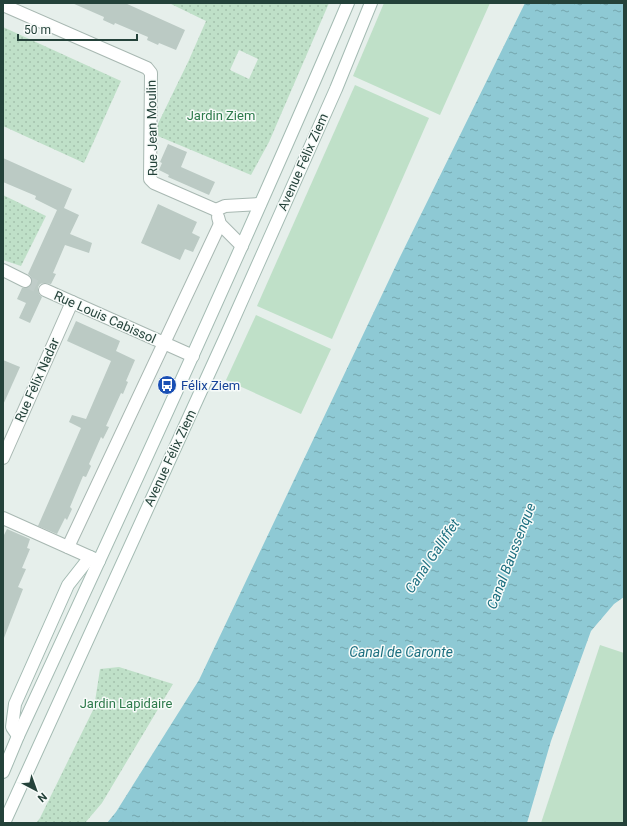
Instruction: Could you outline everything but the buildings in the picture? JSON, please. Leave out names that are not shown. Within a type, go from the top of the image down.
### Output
[{"type":"main road","name":"Avenue Félix Ziem","points":[[3,772],[94,559],[193,356],[348,3]]},
{"type":"main road","name":"Avenue Félix Ziem","points":[[4,823],[226,336],[336,89],[371,3]]},
{"type":"main road","name":"Rue Jean Moulin","points":[[3,5],[146,68],[151,73],[150,179],[154,183],[216,210]]},
{"type":"main road","name":"Avenue Félix Ziem","points":[[216,210],[225,206],[260,204]]},
{"type":"main road","points":[[216,210],[220,224],[242,246]]},
{"type":"main road","points":[[68,547],[220,224]]},
{"type":"main road","points":[[3,270],[25,281]]},
{"type":"main road","name":"Rue Louis Cabissol","points":[[45,290],[165,343]]},
{"type":"main road","name":"Rue Félix Nadar","points":[[3,458],[72,302]]},
{"type":"main road","points":[[165,343],[193,356]]},
{"type":"main road","points":[[3,518],[94,559]]},
{"type":"main road","name":"Avenue Félix Ziem","points":[[18,736],[12,727],[15,704],[68,585],[94,559]]},
{"type":"green space","name":"Jardin Ziem","points":[[169,3],[329,3],[269,142],[251,175],[153,134],[206,21]],"holes":[[[239,50],[258,59],[249,79],[230,70]]]},
{"type":"green space","points":[[384,3],[490,3],[440,115],[353,76]]},
{"type":"green space","points":[[3,27],[121,81],[84,163],[3,126]]},
{"type":"green space","points":[[355,85],[429,118],[332,339],[257,306]]},
{"type":"green space","points":[[3,195],[46,216],[21,266],[3,260]]},
{"type":"green space","points":[[256,315],[331,349],[301,414],[226,380]]},
{"type":"green space","points":[[600,645],[624,653],[624,823],[541,823]]},
{"type":"green space","name":"Jardin Lapidaire","points":[[119,667],[173,684],[102,803],[85,823],[36,823],[40,818],[94,708],[100,669]]},
{"type":"water","name":"Canal de Caronte","points":[[525,3],[624,3],[624,597],[614,604],[591,631],[551,741],[527,823],[107,823],[116,812],[199,680],[399,259]]},
{"type":"tunnel","points":[[25,281],[45,290]]},
{"type":"place","name":"Félix Ziem","points":[[167,385]]},
{"type":"water label","name":"Canal Galliffet","points":[[432,556]]},
{"type":"water label","name":"Canal Baussenque","points":[[511,556]]}]
